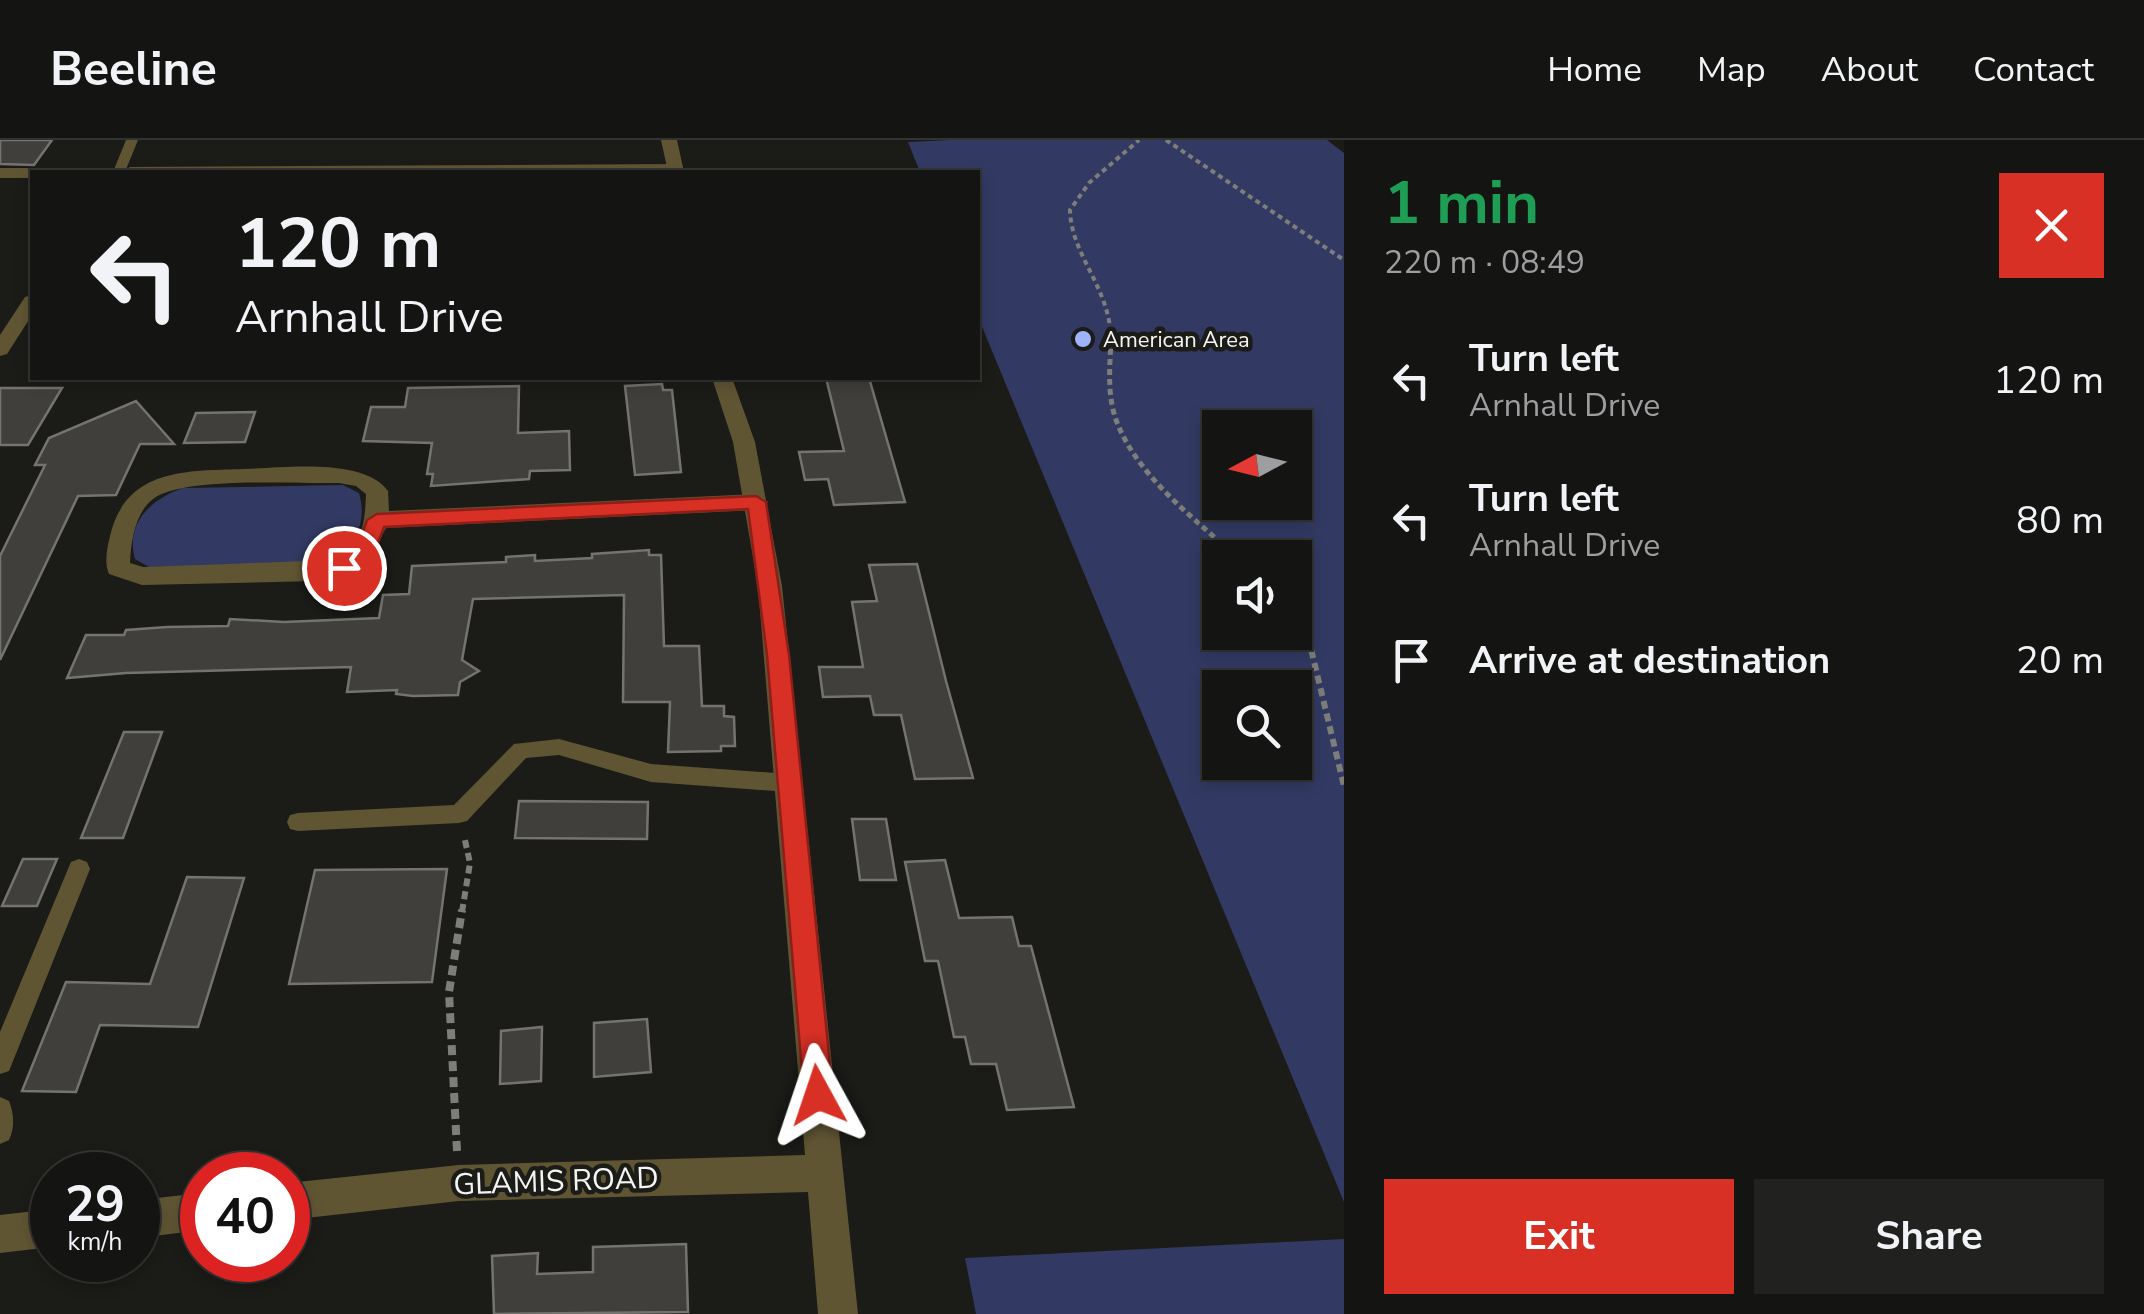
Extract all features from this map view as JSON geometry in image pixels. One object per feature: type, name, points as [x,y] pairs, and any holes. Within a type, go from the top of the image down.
[{"type":"street","points":[[668,140],[675,170]]},
{"type":"street","points":[[0,173],[30,173]]},
{"type":"street","points":[[0,350],[30,305]]},
{"type":"street","points":[[723,380],[744,442],[770,586],[838,1314]]},
{"type":"street","points":[[339,476],[362,479],[377,491],[377,520],[365,554],[344,568],[142,576],[118,568],[118,545],[132,509],[152,488],[186,480],[339,476]]},
{"type":"street","points":[[377,520],[756,502]]},
{"type":"street","name":"GLAMIS ROAD","points":[[310,1200],[459,1183],[826,1173]]},
{"type":"street","points":[[0,1234],[30,1231]]},
{"type":"lane","points":[[120,170],[132,140]]},
{"type":"lane","points":[[298,822],[459,814],[521,750],[540,748],[559,747],[651,773],[789,784]]},
{"type":"lane","points":[[0,1062],[79,869]]},
{"type":"lane","points":[[0,1110],[0,1130]]},
{"type":"path","points":[[1139,140],[1076,197],[1069,211],[1111,316],[1110,394],[1118,422],[1156,480],[1219,540]]},
{"type":"path","points":[[1166,140],[1344,260]]},
{"type":"path","points":[[1311,650],[1344,786]]},
{"type":"path","points":[[459,814],[470,862],[449,992],[459,1183]]},
{"type":"shaded area","points":[[1327,140],[1344,153],[1344,1202],[980,322],[980,170],[919,170],[908,142]]},
{"type":"shaded area","points":[[343,485],[359,493],[359,527],[349,545],[320,563],[149,567],[135,559],[134,534],[143,514],[183,488]]},
{"type":"shaded area","points":[[1344,1239],[1344,1314],[976,1314],[965,1258]]},
{"type":"building","points":[[0,140],[52,140],[34,165],[0,164]]},
{"type":"building","points":[[826,380],[870,380],[905,502],[834,505],[828,479],[805,480],[799,452],[844,451]]},
{"type":"building","points":[[662,384],[663,390],[672,390],[681,472],[635,475],[625,386]]},
{"type":"building","points":[[519,386],[518,433],[569,431],[570,470],[530,471],[529,479],[431,486],[433,474],[427,474],[432,443],[363,441],[371,407],[405,407],[408,388]]},
{"type":"building","points":[[0,388],[62,388],[28,445],[0,445]]},
{"type":"building","points":[[136,401],[174,444],[140,444],[116,495],[78,496],[0,660],[0,556],[45,465],[35,465],[49,438]]},
{"type":"building","points":[[255,412],[245,442],[184,443],[196,413]]},
{"type":"building","points":[[649,550],[649,555],[661,555],[664,646],[699,646],[702,706],[724,706],[724,716],[734,717],[735,746],[721,746],[721,751],[668,752],[670,702],[623,702],[624,595],[473,599],[462,660],[479,671],[460,682],[458,695],[413,696],[396,694],[397,690],[347,692],[351,667],[67,678],[86,635],[228,626],[230,619],[284,622],[379,618],[383,595],[409,594],[412,566],[506,562],[506,557],[535,555],[535,561],[592,558],[592,554]]},
{"type":"building","points":[[917,564],[973,778],[915,779],[901,715],[874,715],[870,696],[823,697],[819,667],[863,667],[852,602],[877,601],[869,565]]},
{"type":"building","points":[[124,732],[162,732],[123,838],[81,838]]},
{"type":"building","points":[[519,801],[648,802],[647,839],[515,838]]},
{"type":"building","points":[[852,819],[886,819],[896,880],[860,880]]},
{"type":"building","points":[[23,859],[57,859],[37,906],[2,906]]},
{"type":"building","points":[[945,860],[959,918],[1012,917],[1019,946],[1031,946],[1074,1107],[1007,1110],[996,1064],[971,1064],[965,1037],[954,1037],[938,961],[925,961],[905,862]]},
{"type":"building","points":[[447,869],[432,982],[289,984],[315,870]]},
{"type":"building","points":[[187,877],[244,878],[198,1027],[100,1025],[76,1092],[22,1091],[66,982],[150,984]]},
{"type":"building","points":[[647,1019],[651,1072],[594,1077],[594,1023]]},
{"type":"building","points":[[542,1027],[541,1081],[500,1084],[501,1031]]},
{"type":"building","points":[[686,1244],[688,1312],[494,1314],[492,1256],[538,1253],[537,1274],[593,1272],[593,1247]]},
{"type":"place","name":"American Area","points":[[1083,339]]},
{"type":"route","points":[[344,568],[365,554],[377,520],[756,502],[778,655],[818,1095]]}]
